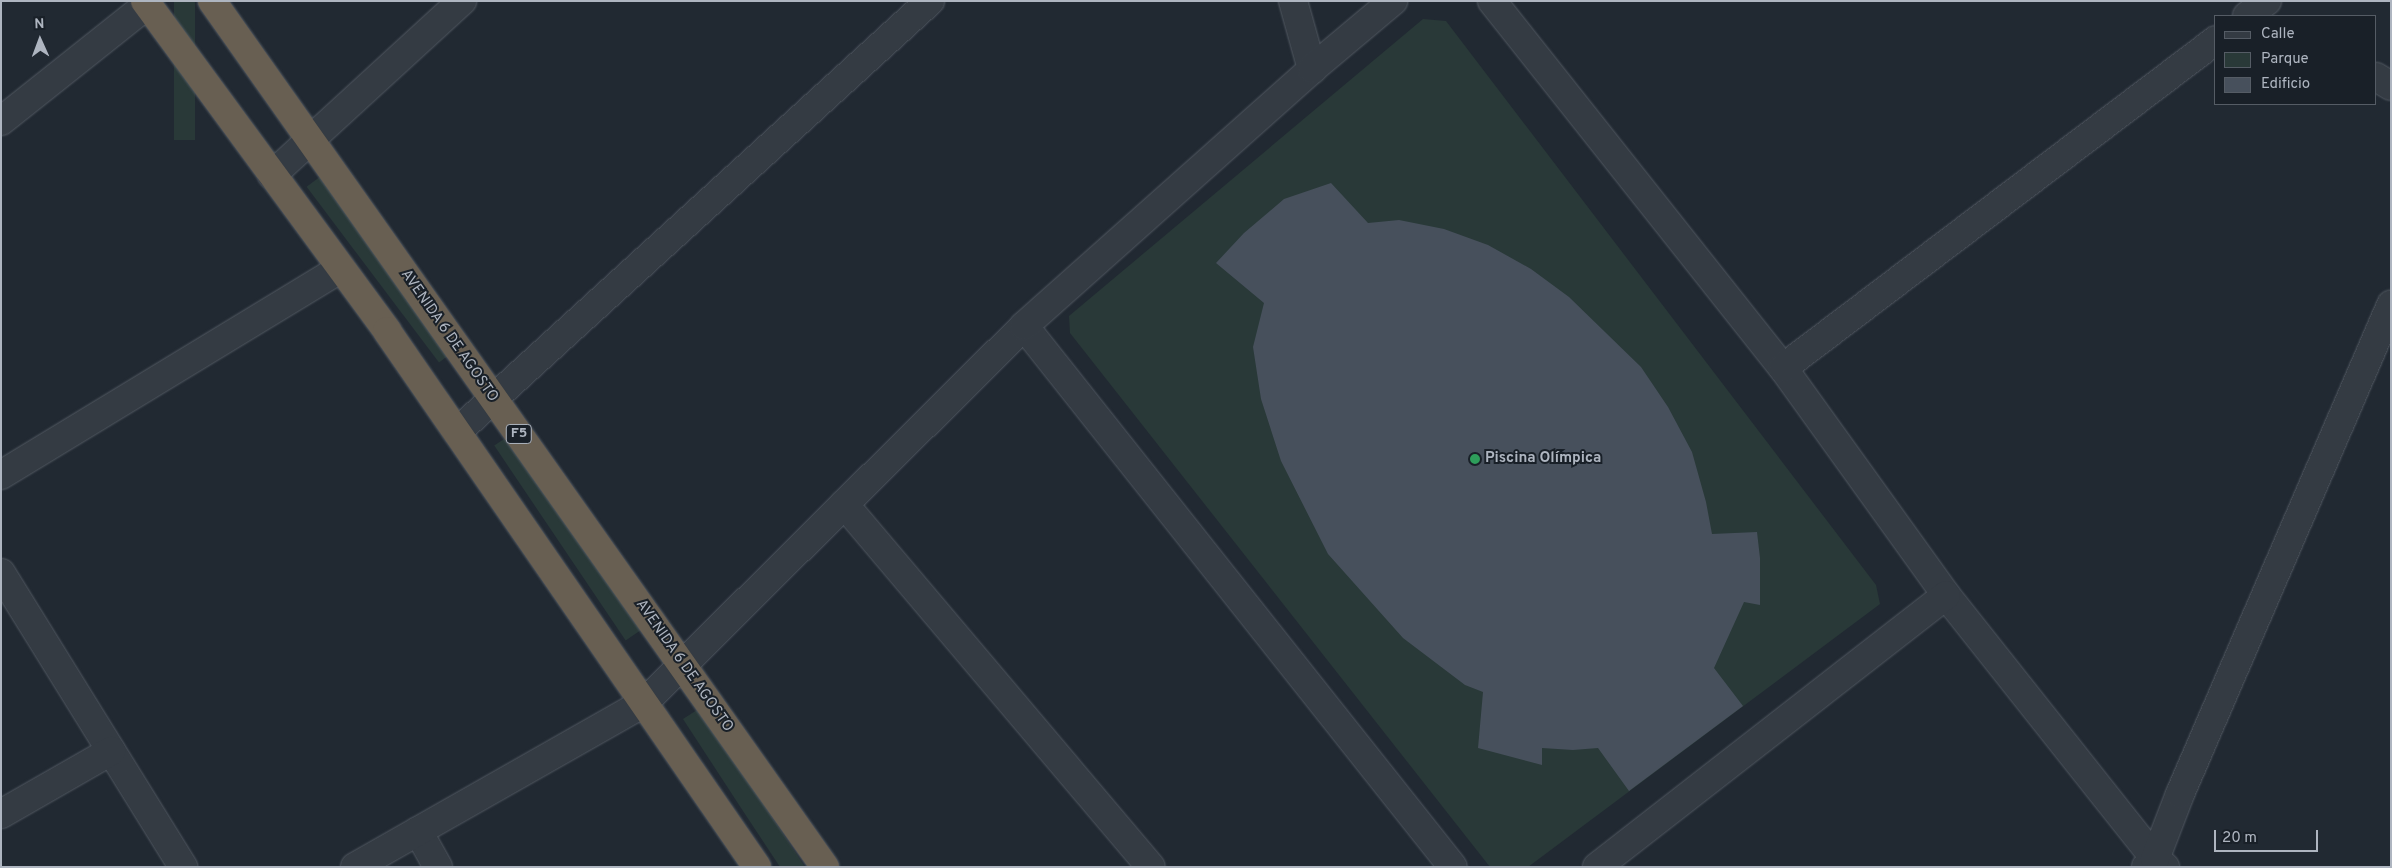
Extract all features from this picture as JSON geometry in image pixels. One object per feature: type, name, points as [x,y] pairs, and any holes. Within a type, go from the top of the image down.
[{"type":"highway","name":"AVENIDA 6 DE AGOSTO","points":[[212,1],[825,867]]},
{"type":"highway","points":[[146,3],[341,268],[457,432],[757,867]]},
{"type":"street","points":[[272,175],[462,1]]},
{"type":"street","points":[[457,432],[930,1]]},
{"type":"street","points":[[1293,1],[1312,68]]},
{"type":"street","points":[[356,867],[644,703],[1024,326],[1312,68],[1393,1]]},
{"type":"street","points":[[1492,1],[1783,368],[1946,595],[2156,864]]},
{"type":"street","points":[[2248,15],[2267,1]]},
{"type":"street","points":[[1,121],[146,3]]},
{"type":"street","points":[[1783,368],[2214,42]]},
{"type":"street","points":[[2377,78],[2391,86]]},
{"type":"street","points":[[1,475],[341,268]]},
{"type":"street","points":[[2156,864],[2180,794],[2391,305]]},
{"type":"street","points":[[1024,326],[1453,867]]},
{"type":"street","points":[[844,504],[1151,867]]},
{"type":"street","points":[[1,573],[183,867]]},
{"type":"street","points":[[1597,867],[1946,595]]},
{"type":"street","points":[[1,814],[111,751]]},
{"type":"street","points":[[418,831],[438,867]]},
{"type":"green space","points":[[174,1],[195,1],[195,140],[174,140]]},
{"type":"green space","name":"Piscina Olímpica","points":[[1423,19],[1446,21],[1876,585],[1880,604],[1528,867],[1490,867],[1070,333],[1069,316]]},
{"type":"green space","points":[[321,176],[453,352],[439,363],[307,187]]},
{"type":"green space","points":[[510,435],[641,630],[626,640],[494,446]]},
{"type":"green space","points":[[700,708],[805,867],[780,867],[743,811],[683,719]]},
{"type":"building","points":[[1331,183],[1368,223],[1399,220],[1444,229],[1488,245],[1531,269],[1569,297],[1641,367],[1668,407],[1692,452],[1706,502],[1712,534],[1757,532],[1760,558],[1760,605],[1744,602],[1714,668],[1743,706],[1629,791],[1598,748],[1573,750],[1542,748],[1542,765],[1478,748],[1483,692],[1465,685],[1403,638],[1328,554],[1281,461],[1261,399],[1253,347],[1264,303],[1216,263],[1244,233],[1284,199]]},
{"type":"place","name":"Piscina Olímpica","points":[[1475,459]]}]
